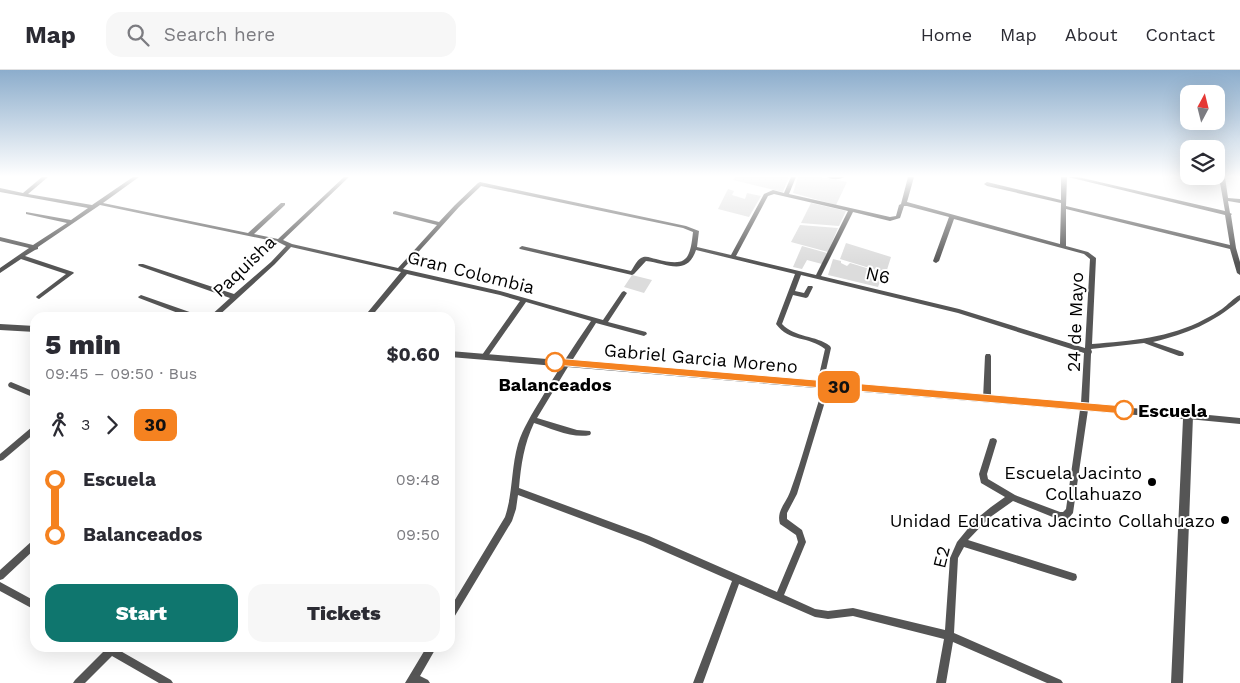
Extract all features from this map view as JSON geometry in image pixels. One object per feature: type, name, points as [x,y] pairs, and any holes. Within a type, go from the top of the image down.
[{"type":"street","points":[[0,271],[95,206]]},
{"type":"street","points":[[99,206],[279,241]]},
{"type":"street","points":[[249,235],[281,206]]},
{"type":"street","name":"Paquisha","points":[[279,241],[317,206]]},
{"type":"street","points":[[371,312],[440,224],[457,206]]},
{"type":"street","points":[[522,248],[627,274],[634,272],[642,260],[647,259],[671,265],[684,265],[695,248],[696,231],[693,229],[585,206]]},
{"type":"street","points":[[733,257],[760,206]]},
{"type":"street","points":[[833,206],[894,219],[898,217],[903,206]]},
{"type":"street","name":"24 de Mayo","points":[[910,206],[1086,253],[1093,258],[1089,298],[1089,349],[1085,407]]},
{"type":"street","points":[[1063,247],[1064,206]]},
{"type":"street","points":[[1070,206],[1233,248]]},
{"type":"street","points":[[1192,206],[1228,214]]},
{"type":"street","points":[[1227,206],[1233,248],[1240,273]]},
{"type":"street","points":[[818,277],[851,210]]},
{"type":"street","points":[[28,213],[72,222]]},
{"type":"street","points":[[395,213],[440,224]]},
{"type":"street","points":[[936,261],[952,217]]},
{"type":"street","points":[[0,239],[36,248]]},
{"type":"street","name":"Paquisha","points":[[218,312],[273,263],[290,244],[279,241]]},
{"type":"street","name":"Gran Colombia","points":[[290,244],[524,300],[644,334]]},
{"type":"street","name":"N6","points":[[695,248],[959,311],[1089,349]]},
{"type":"street","points":[[22,257],[71,273],[39,297]]},
{"type":"street","points":[[141,266],[235,297]]},
{"type":"street","points":[[779,597],[802,542],[799,533],[783,521],[783,512],[793,494],[823,385],[828,348],[823,344],[791,334],[779,324],[798,272]]},
{"type":"street","points":[[790,292],[806,296],[810,287]]},
{"type":"street","points":[[604,323],[624,293]]},
{"type":"street","points":[[141,297],[182,312]]},
{"type":"street","points":[[1089,349],[1147,342],[1183,331],[1214,318],[1237,305],[1240,297]]},
{"type":"street","points":[[484,357],[524,300]]},
{"type":"street","points":[[455,608],[509,518],[515,490],[516,468],[522,445],[533,420],[565,363],[595,320]]},
{"type":"street","points":[[0,327],[30,329]]},
{"type":"street","points":[[1147,342],[1181,354]]},
{"type":"street","name":"Gabriel Garcia Moreno","points":[[455,354],[1240,421]]},
{"type":"street","points":[[987,399],[988,356]]},
{"type":"street","points":[[11,386],[30,393]]},
{"type":"street","points":[[993,441],[983,474],[984,481],[1012,497],[1056,515],[1063,516],[1070,510],[1085,407]]},
{"type":"street","points":[[1176,683],[1188,416]]},
{"type":"street","points":[[533,420],[577,434],[587,433]]},
{"type":"street","points":[[0,458],[30,433]]},
{"type":"street","points":[[515,490],[646,539],[815,613],[828,615],[854,612],[949,636],[1058,683]]},
{"type":"street","name":"E2","points":[[941,683],[949,636],[954,558],[968,532],[1012,497]]},
{"type":"street","points":[[961,542],[1073,577]]},
{"type":"street","points":[[0,576],[30,549]]},
{"type":"street","points":[[698,683],[737,578]]},
{"type":"street","points":[[0,586],[30,603]]},
{"type":"street","points":[[78,683],[106,652]]},
{"type":"street","points":[[117,652],[168,683]]},
{"type":"street","points":[[425,683],[411,681],[429,652]]},
{"type":"shaded area","points":[[720,206],[756,206],[749,217],[718,209]]},
{"type":"shaded area","points":[[810,206],[822,206],[846,211],[839,226],[801,223]]},
{"type":"shaded area","points":[[800,225],[838,228],[828,252],[791,242]]},
{"type":"shaded area","points":[[846,243],[891,257],[886,273],[840,259]]},
{"type":"shaded area","points":[[802,246],[827,253],[822,264],[807,260],[802,269],[793,267]]},
{"type":"shaded area","points":[[833,259],[841,261],[841,263],[847,266],[850,263],[883,273],[878,287],[828,275]]},
{"type":"shaded area","points":[[632,275],[652,280],[644,293],[624,287]]},
{"type":"bus line","name":"30","points":[[555,362],[1124,410]]},
{"type":"place","name":"Balanceados","points":[[555,362]]},
{"type":"place","name":"Escuela","points":[[1124,410]]},
{"type":"place","name":"Escuela Jacinto Collahuazo","points":[[1152,482]]},
{"type":"place","name":"Unidad Educativa Jacinto Collahuazo","points":[[1225,520]]}]
